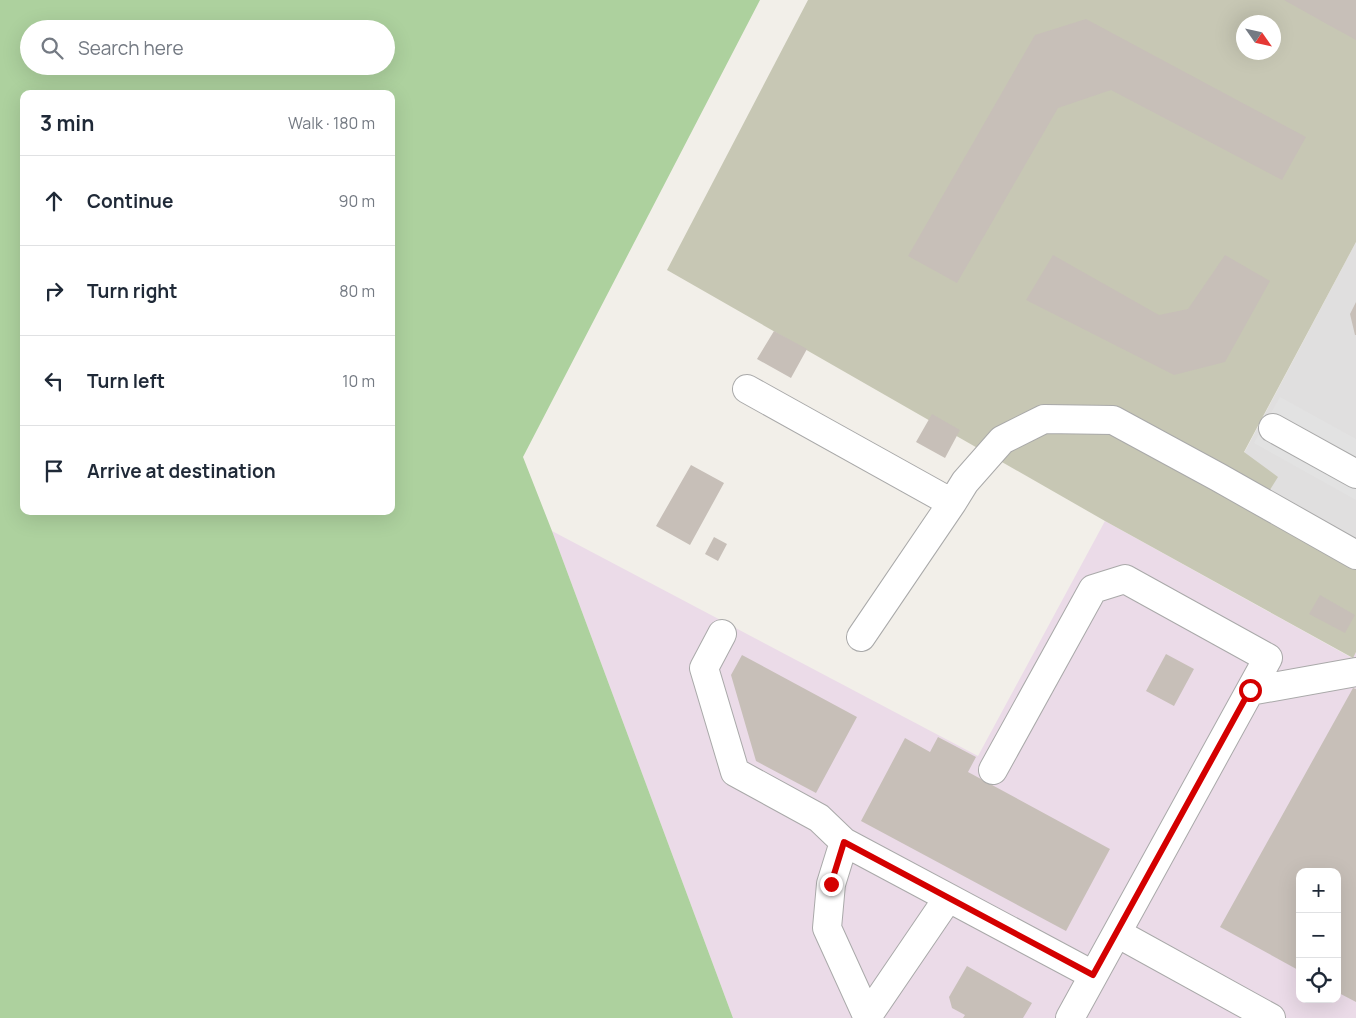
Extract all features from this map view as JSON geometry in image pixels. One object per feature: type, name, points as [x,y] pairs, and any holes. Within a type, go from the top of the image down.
[{"type":"lane","points":[[747,389],[952,503]]},
{"type":"lane","points":[[861,637],[965,482],[1002,440],[1044,419],[1113,420],[1356,555]]},
{"type":"lane","points":[[1273,428],[1356,474]]},
{"type":"lane","points":[[993,770],[1093,589],[1126,580],[1268,658],[1070,1018]]},
{"type":"lane","points":[[722,634],[704,668],[735,772],[819,818],[844,842],[1093,975]]},
{"type":"lane","points":[[1250,690],[1356,672]]},
{"type":"lane","points":[[844,842],[831,884],[827,928],[868,1017]]},
{"type":"lane","points":[[868,1017],[948,898]]},
{"type":"lane","points":[[1117,933],[1271,1018]]},
{"type":"shaded area","points":[[808,0],[1356,0],[1356,242],[1244,452],[1278,477],[1266,496],[1356,546],[1356,652],[1353,658],[1105,521],[667,270]]},
{"type":"shaded area","points":[[1356,242],[1356,546],[1266,496],[1244,453]]},
{"type":"shaded area","points":[[1280,397],[1356,439],[1356,500],[1254,443]]},
{"type":"shaded area","points":[[1105,521],[1352,658],[1356,652],[1356,1018],[733,1018],[552,531],[978,756]]},
{"type":"green space","points":[[0,0],[760,0],[523,457],[733,1018],[0,1018]]},
{"type":"building","points":[[1284,0],[1356,0],[1356,40],[1325,23]]},
{"type":"building","points":[[1086,19],[1306,137],[1282,180],[1111,90],[1058,108],[957,283],[908,256],[1035,35]]},
{"type":"building","points":[[1053,255],[1159,315],[1188,309],[1225,255],[1270,281],[1225,362],[1174,375],[1026,300]]},
{"type":"building","points":[[1356,302],[1356,335],[1355,335],[1350,314]]},
{"type":"building","points":[[774,331],[807,349],[791,378],[757,359]]},
{"type":"building","points":[[932,414],[960,430],[945,458],[916,442]]},
{"type":"building","points":[[691,465],[724,483],[690,545],[656,526]]},
{"type":"building","points":[[714,537],[727,544],[718,561],[705,554]]},
{"type":"building","points":[[1320,595],[1355,615],[1345,633],[1309,614]]},
{"type":"building","points":[[1166,654],[1194,669],[1174,706],[1146,691]]},
{"type":"building","points":[[742,655],[857,717],[816,793],[756,761],[731,675]]},
{"type":"building","points":[[1353,688],[1356,689],[1356,1002],[1341,994],[1341,868],[1296,868],[1296,969],[1220,927]]},
{"type":"building","points":[[938,737],[976,757],[968,772],[1110,849],[1066,931],[861,821],[905,738],[930,752]]},
{"type":"building","points":[[967,966],[1032,1003],[1023,1018],[963,1018],[965,1015],[952,1008],[949,997]]},
{"type":"route","points":[[831,884],[844,842],[1093,975],[1250,690]]}]
